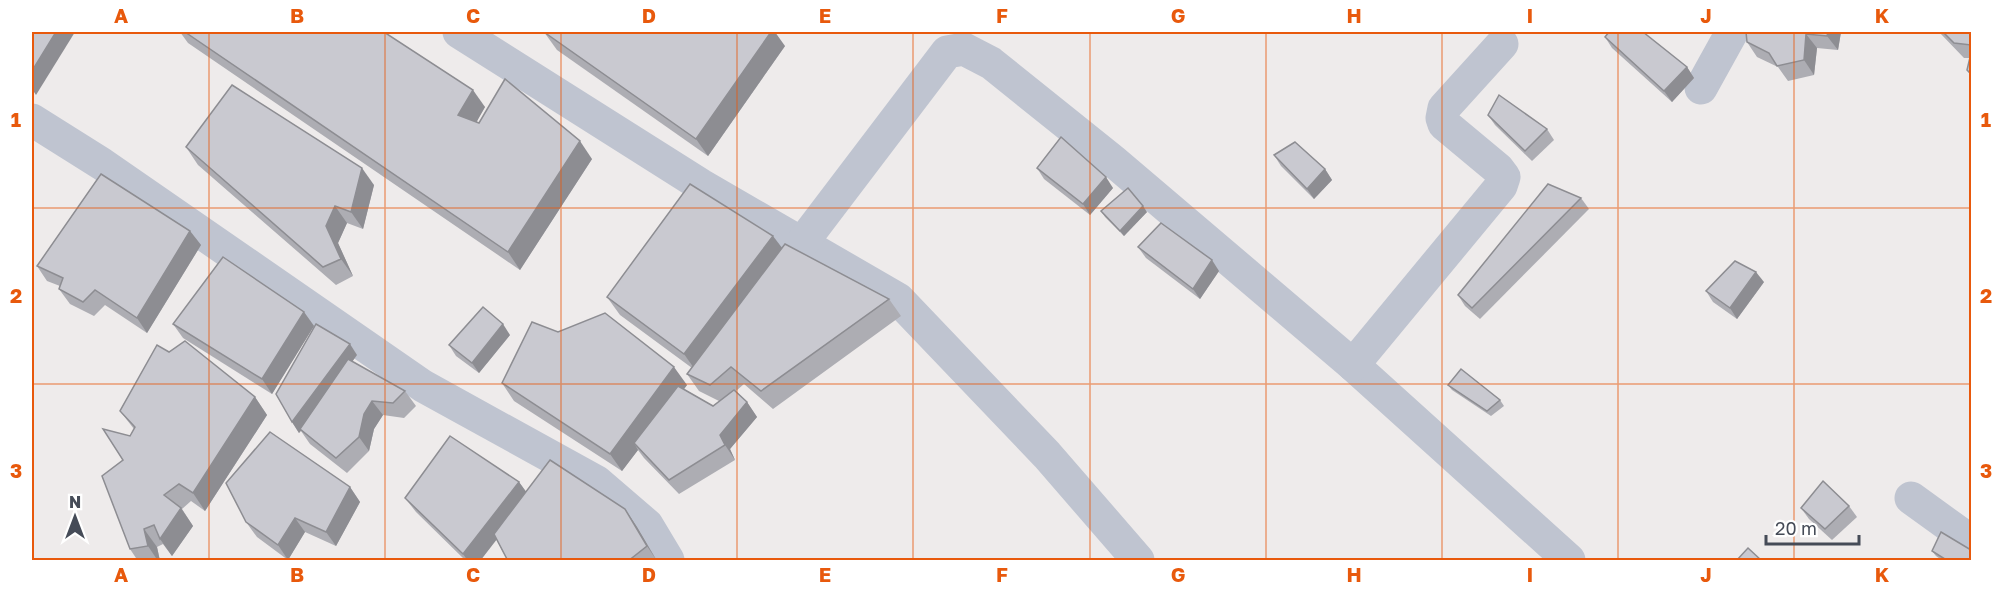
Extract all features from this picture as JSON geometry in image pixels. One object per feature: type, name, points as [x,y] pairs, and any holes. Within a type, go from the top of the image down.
[{"type":"street","points":[[459,32],[701,185],[898,299],[1047,456],[1138,561]]},
{"type":"street","points":[[1701,88],[1732,32]]},
{"type":"street","points":[[1353,365],[1501,186],[1504,177],[1498,169],[1444,124],[1442,118],[1444,108],[1502,44]]},
{"type":"street","points":[[802,243],[947,52],[964,49],[991,63],[1112,160],[1353,365],[1569,561]]},
{"type":"street","points":[[32,120],[102,164],[423,386],[597,482],[647,525],[668,561]]},
{"type":"street","points":[[1911,498],[1971,543]]},
{"type":"building","points":[[32,32],[56,32],[32,71]]},
{"type":"building","points":[[185,32],[384,32],[473,90],[458,115],[479,123],[505,79],[580,141],[508,252]]},
{"type":"building","points":[[544,32],[771,32],[696,139]]},
{"type":"building","points":[[1609,32],[1643,32],[1687,67],[1664,91],[1605,37]]},
{"type":"building","points":[[1746,32],[1828,32],[1827,36],[1806,34],[1804,60],[1777,66],[1769,53],[1747,42]]},
{"type":"building","points":[[1943,32],[1971,32],[1971,45],[1954,43]]},
{"type":"building","points":[[1971,53],[1971,74],[1967,70]]},
{"type":"building","points":[[232,85],[362,168],[351,212],[335,206],[326,226],[341,259],[323,267],[186,147]]},
{"type":"building","points":[[1499,95],[1547,129],[1525,151],[1488,115]]},
{"type":"building","points":[[1061,137],[1106,177],[1083,204],[1037,168]]},
{"type":"building","points":[[1295,142],[1325,169],[1307,189],[1274,155]]},
{"type":"building","points":[[101,174],[190,231],[137,318],[95,290],[83,302],[59,289],[63,278],[37,266]]},
{"type":"building","points":[[690,184],[773,236],[684,354],[607,297]]},
{"type":"building","points":[[1548,184],[1581,198],[1472,308],[1458,295]]},
{"type":"building","points":[[1128,188],[1143,206],[1120,231],[1101,211]]},
{"type":"building","points":[[1161,223],[1212,260],[1193,289],[1138,247]]},
{"type":"building","points":[[785,244],[889,299],[761,391],[731,367],[710,385],[687,374]]},
{"type":"building","points":[[223,257],[304,312],[262,379],[173,324]]},
{"type":"building","points":[[1735,261],[1756,272],[1730,308],[1706,291]]},
{"type":"building","points":[[483,307],[503,324],[472,363],[449,345]]},
{"type":"building","points":[[605,313],[674,367],[610,454],[502,383],[532,322],[558,332]]},
{"type":"building","points":[[316,324],[350,344],[292,422],[276,394]]},
{"type":"building","points":[[185,341],[255,397],[193,493],[179,484],[164,495],[181,508],[160,539],[154,525],[144,529],[148,546],[130,549],[102,476],[123,460],[103,429],[130,436],[135,427],[120,411],[157,345],[169,352]]},
{"type":"building","points":[[348,359],[405,391],[393,403],[372,401],[364,414],[359,437],[336,458],[300,429]]},
{"type":"building","points":[[1461,369],[1500,400],[1487,411],[1448,385]]},
{"type":"building","points":[[678,386],[713,406],[734,390],[747,402],[720,435],[725,445],[669,480],[634,443]]},
{"type":"building","points":[[270,432],[350,487],[326,532],[295,518],[278,545],[246,522],[226,483]]},
{"type":"building","points":[[450,436],[519,482],[463,554],[405,498]]},
{"type":"building","points":[[550,460],[625,509],[647,546],[628,561],[508,561],[494,534]]},
{"type":"building","points":[[1823,481],[1849,506],[1825,529],[1801,508]]},
{"type":"building","points":[[1941,532],[1971,550],[1970,561],[1948,561],[1932,551]]},
{"type":"building","points":[[1748,548],[1762,561],[1736,561]]}]
